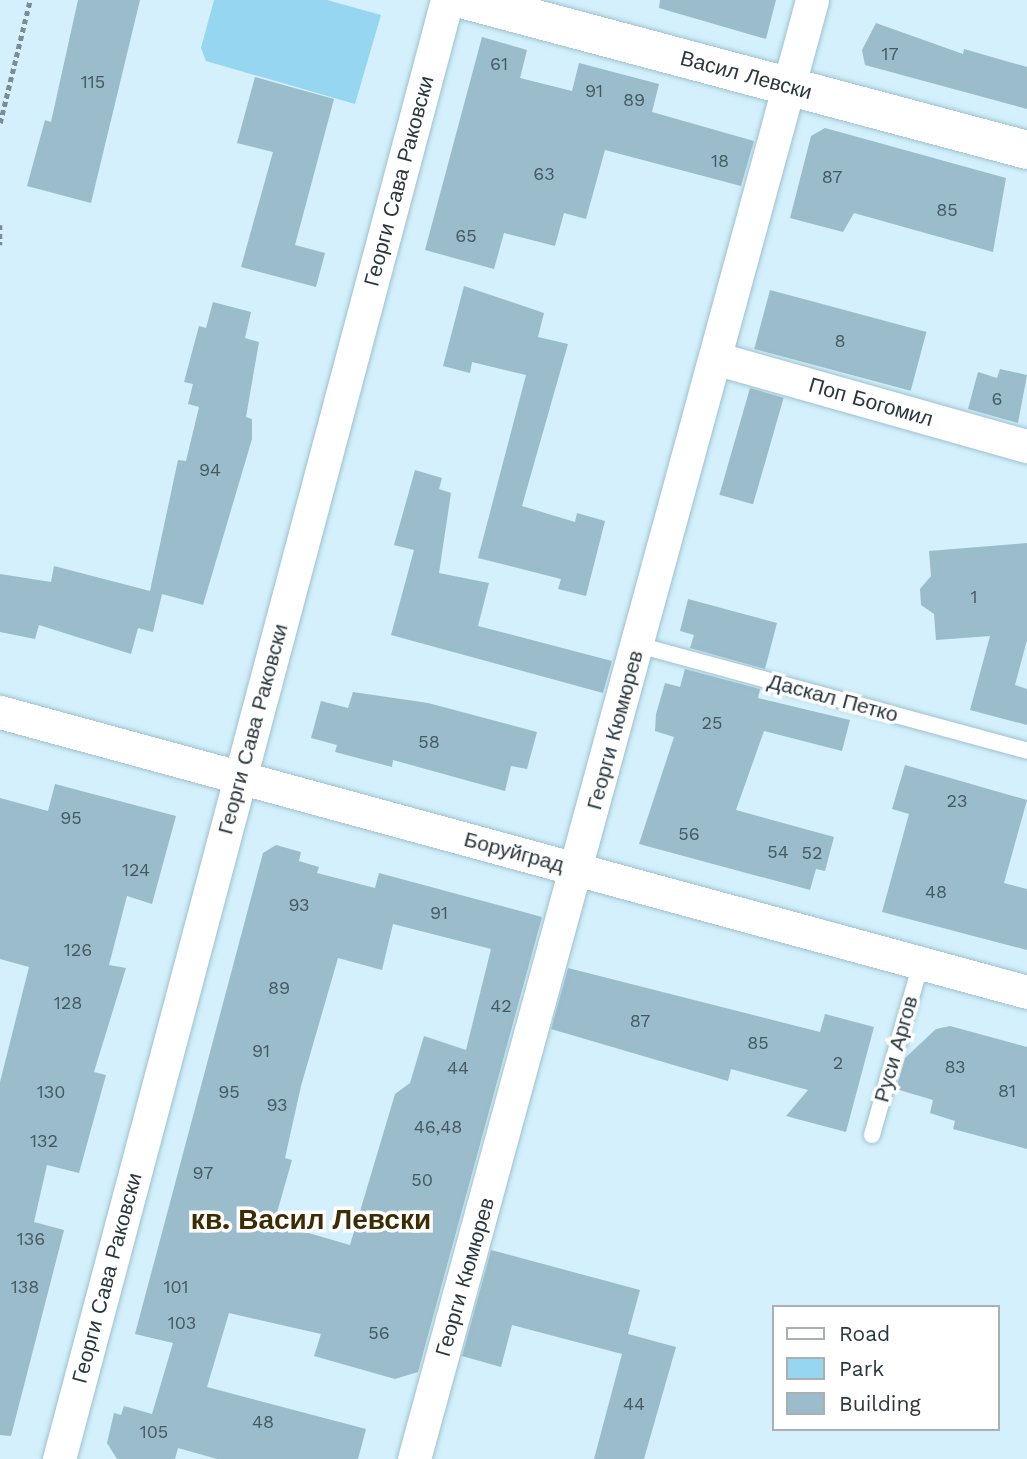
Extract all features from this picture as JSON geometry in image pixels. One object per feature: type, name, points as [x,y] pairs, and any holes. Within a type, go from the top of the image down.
[{"type":"street","name":"Георги Сава Раковски","points":[[59,1459],[447,0]]},
{"type":"street","name":"Васил Левски","points":[[465,0],[1027,150]]},
{"type":"street","name":"Георги Кюмюрев","points":[[414,1459],[578,869],[812,0]]},
{"type":"street","name":"Поп Богомил","points":[[715,358],[1027,446]]},
{"type":"street","name":"Боруйград","points":[[0,712],[1027,992]]},
{"type":"lane","name":"Даскал Петко","points":[[638,645],[1027,751]]},
{"type":"lane","name":"Руси Аргов","points":[[872,1135],[921,963]]},
{"type":"path","points":[[0,123],[30,0]]},
{"type":"path","points":[[0,225],[0,246]]},
{"type":"green space","points":[[214,0],[327,0],[381,15],[355,104],[206,61],[201,48]]},
{"type":"building","points":[[78,0],[140,0],[91,203],[27,186],[45,120],[51,122]]},
{"type":"building","points":[[660,0],[776,0],[766,39],[659,8]]},
{"type":"building","points":[[876,23],[963,54],[964,49],[1027,67],[1027,109],[865,65],[862,50]]},
{"type":"building","points":[[482,37],[527,50],[520,78],[572,91],[579,63],[659,84],[652,112],[754,141],[741,186],[605,150],[586,219],[564,213],[555,246],[504,233],[494,269],[425,250]]},
{"type":"building","points":[[255,77],[334,99],[295,245],[325,253],[316,287],[241,267],[273,152],[237,143]]},
{"type":"building","points":[[825,128],[1006,178],[993,252],[854,213],[843,232],[790,218],[811,136]]},
{"type":"building","points":[[464,286],[544,313],[538,337],[568,344],[522,506],[575,522],[577,513],[605,521],[586,596],[558,589],[561,579],[478,558],[526,375],[472,362],[470,373],[443,366]]},
{"type":"building","points":[[770,290],[926,332],[911,391],[754,349]]},
{"type":"building","points":[[213,302],[251,312],[245,338],[259,342],[246,417],[252,419],[252,439],[203,605],[162,594],[153,632],[138,628],[131,654],[39,625],[35,639],[0,632],[0,574],[51,582],[54,566],[150,591],[178,460],[186,461],[199,407],[188,404],[193,384],[184,382],[199,326],[206,328]]},
{"type":"building","points":[[1000,369],[1027,375],[1018,423],[968,409],[978,372],[997,378]]},
{"type":"building","points":[[750,388],[784,398],[753,504],[719,495]]},
{"type":"building","points":[[415,470],[442,478],[439,489],[451,493],[439,573],[489,583],[478,626],[612,661],[603,693],[391,635],[414,550],[394,545]]},
{"type":"building","points":[[1027,543],[1027,640],[1015,685],[1027,689],[1027,725],[970,710],[990,636],[936,640],[934,614],[921,605],[920,589],[931,576],[929,551]]},
{"type":"building","points":[[688,599],[777,623],[765,669],[690,648],[694,635],[680,631]]},
{"type":"building","points":[[685,669],[760,689],[758,698],[850,720],[842,751],[764,731],[736,810],[834,837],[825,871],[816,869],[810,890],[639,844],[674,737],[655,731],[656,714],[665,683],[680,687]]},
{"type":"building","points":[[353,692],[428,703],[537,732],[527,769],[511,766],[505,791],[393,760],[392,767],[335,752],[337,745],[311,738],[321,701],[348,708]]},
{"type":"building","points":[[905,765],[1027,800],[1004,883],[1027,889],[1027,950],[882,912],[909,814],[892,809]]},
{"type":"building","points":[[55,784],[176,816],[152,904],[127,896],[109,965],[126,968],[94,1072],[106,1075],[79,1173],[47,1165],[34,1222],[64,1230],[11,1436],[0,1435],[0,1082],[29,967],[0,959],[0,798],[48,811]]},
{"type":"building","points":[[276,845],[301,852],[299,861],[319,867],[317,873],[375,888],[379,873],[542,917],[418,1372],[395,1379],[314,1356],[321,1334],[229,1313],[207,1387],[366,1429],[358,1459],[217,1459],[178,1448],[175,1459],[117,1459],[107,1443],[114,1413],[121,1415],[124,1406],[152,1414],[173,1343],[135,1334],[263,853]],"holes":[[[393,924],[491,949],[466,1050],[424,1036],[410,1083],[395,1094],[350,1245],[274,1223],[292,1160],[285,1158],[301,1086],[338,958],[382,970]]]},
{"type":"building","points":[[568,968],[820,1032],[825,1014],[874,1027],[846,1132],[786,1116],[808,1090],[731,1069],[728,1081],[551,1029]]},
{"type":"building","points":[[950,1026],[1027,1047],[1027,1149],[953,1129],[955,1121],[930,1113],[933,1100],[896,1089],[905,1058],[936,1029]]},
{"type":"building","points":[[491,1250],[640,1290],[628,1334],[676,1347],[644,1459],[594,1459],[622,1354],[512,1325],[501,1367],[462,1356]]},
{"type":"district","name":"кв. Васил Левски","points":[[311,1220]]}]
